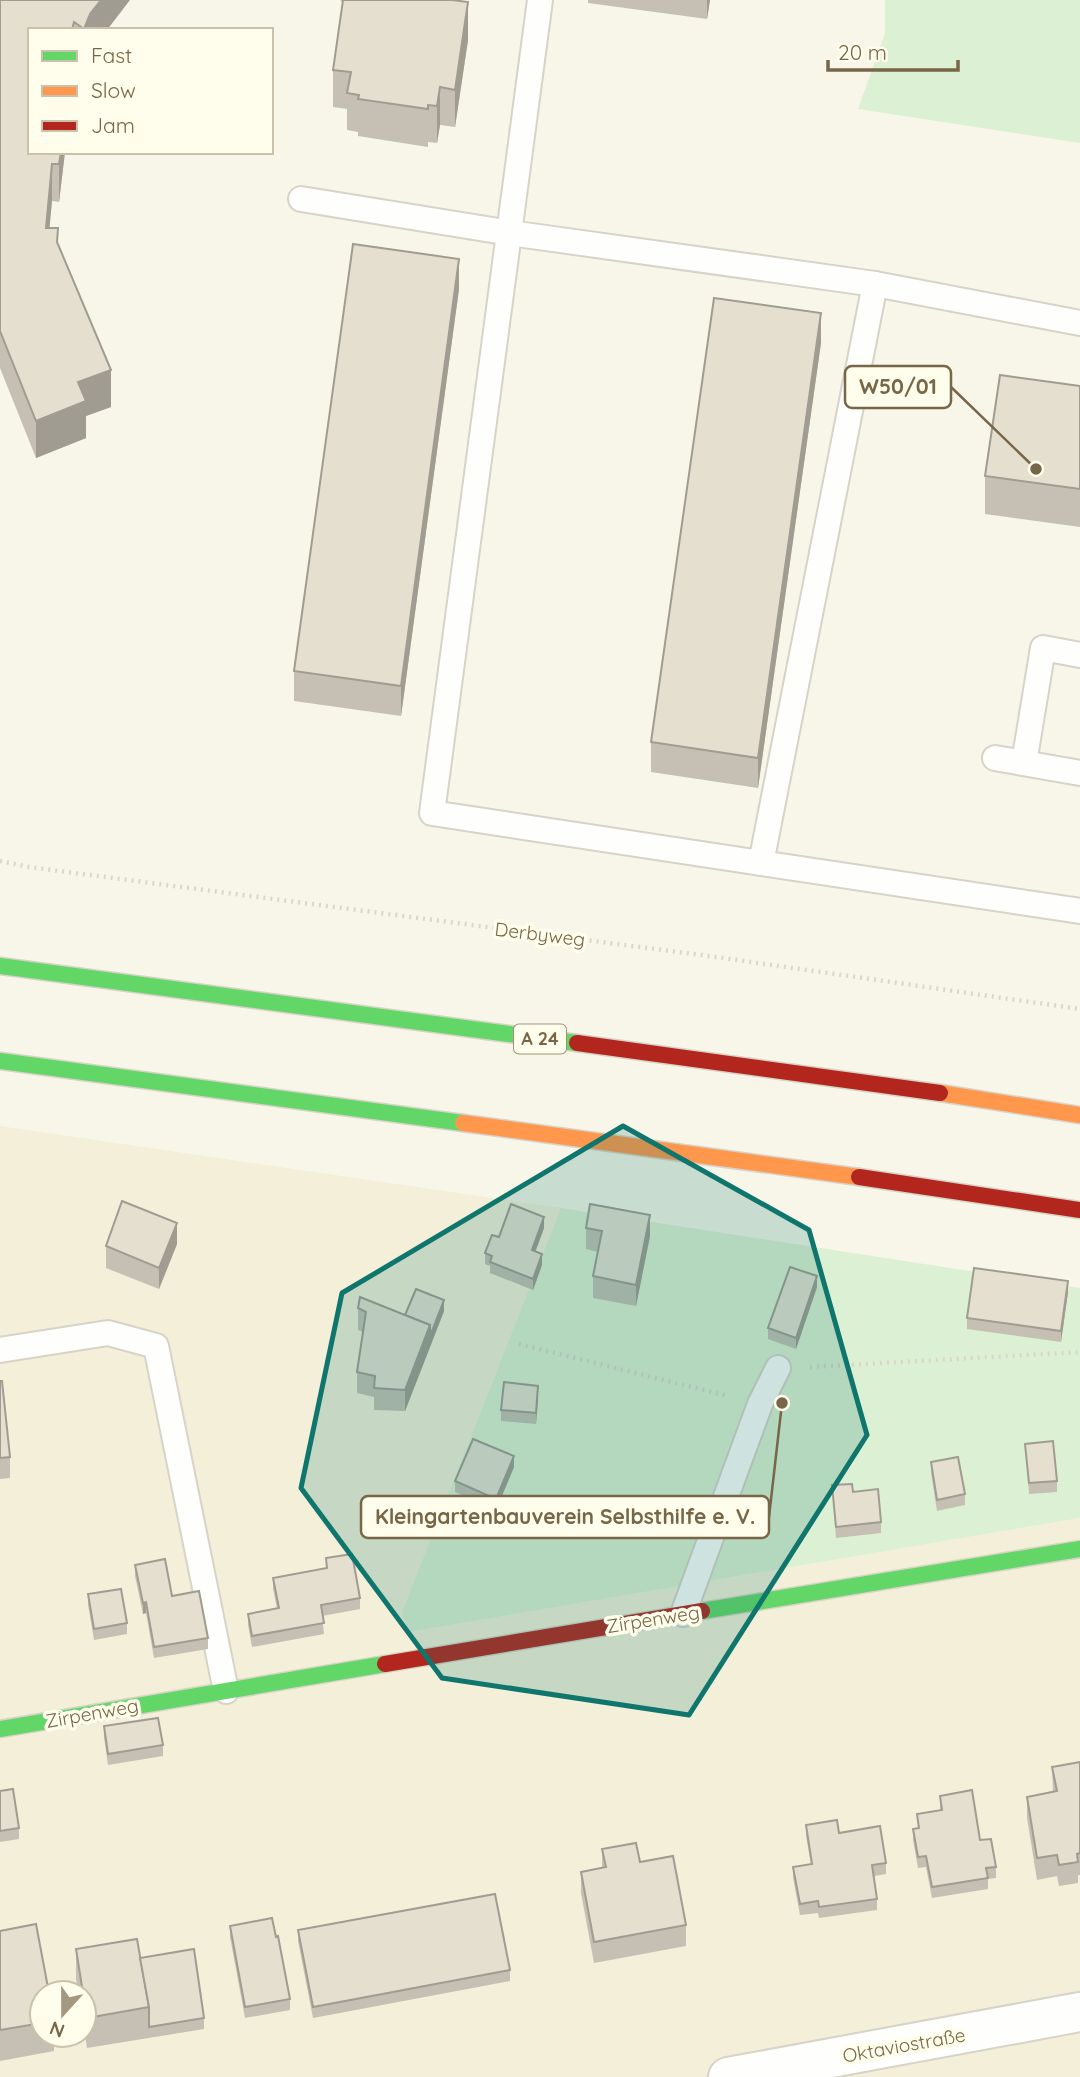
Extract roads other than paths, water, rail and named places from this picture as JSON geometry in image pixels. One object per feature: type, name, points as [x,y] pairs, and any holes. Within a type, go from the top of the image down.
[{"type":"main road","name":"A 24","points":[[0,967],[909,1088],[1080,1115]]},
{"type":"main road","points":[[0,1062],[900,1182],[1080,1210]]},
{"type":"main road","name":"Zirpenweg","points":[[0,1729],[1080,1549]]},
{"type":"street","name":"Oktaviostraße","points":[[728,2077],[1080,2012]]},
{"type":"lane","points":[[540,0],[432,813],[1080,911]]},
{"type":"lane","points":[[301,200],[510,233],[875,284],[1080,323]]},
{"type":"lane","points":[[761,863],[875,284]]},
{"type":"lane","points":[[1024,763],[1043,648],[1080,655]]},
{"type":"lane","points":[[995,758],[1080,773]]},
{"type":"lane","points":[[0,1350],[108,1333],[156,1346],[226,1691]]},
{"type":"lane","points":[[683,1614],[760,1404],[778,1368]]},
{"type":"place","name":"W50/01","points":[[1036,469]]},
{"type":"place","name":"Kleingartenbauverein Selbsthilfe e. V.","points":[[782,1403]]}]
